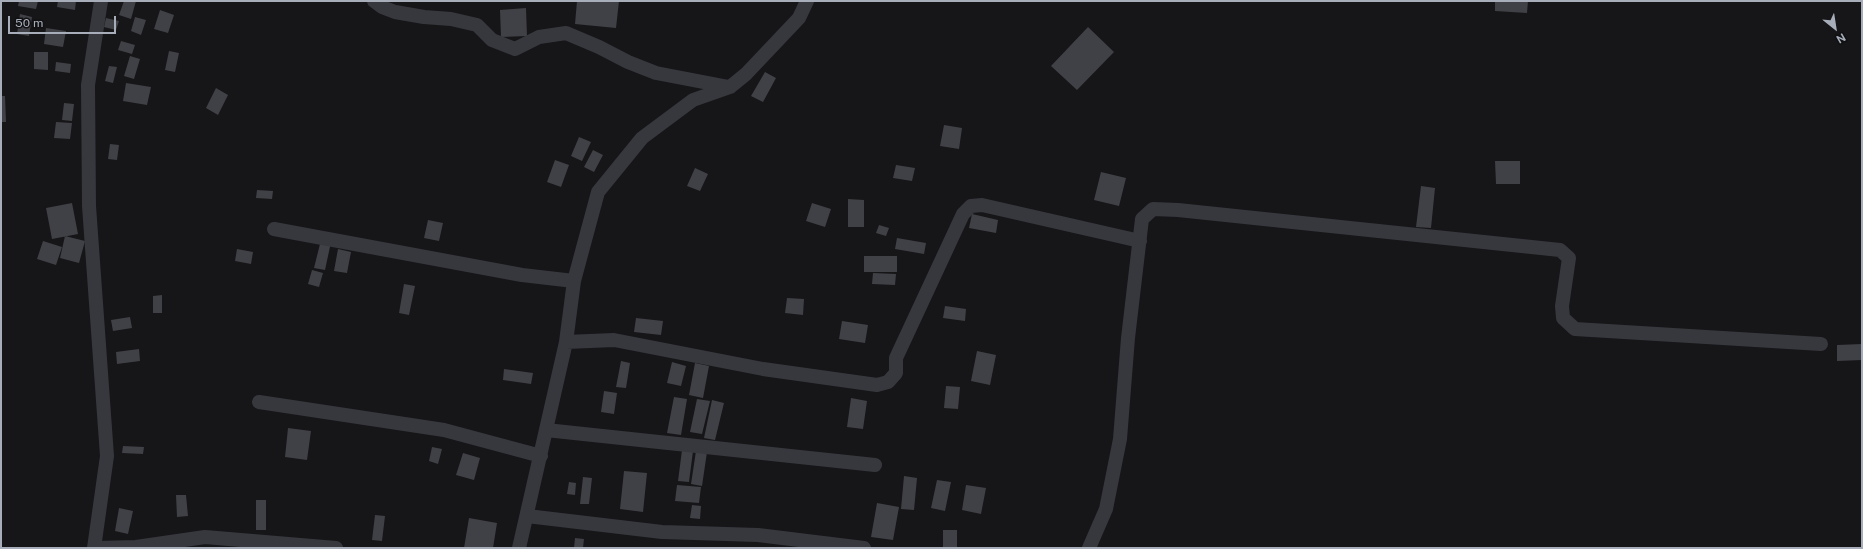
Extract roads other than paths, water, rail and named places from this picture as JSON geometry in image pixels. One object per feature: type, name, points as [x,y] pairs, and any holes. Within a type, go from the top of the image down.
[{"type":"street","points":[[101,1],[88,85],[89,206],[107,456],[96,548],[136,547],[205,537],[336,548]]},
{"type":"street","points":[[374,1],[382,7],[395,12],[424,17],[451,19],[477,25],[492,40],[515,49],[539,37],[566,33],[599,47],[628,62],[656,73],[730,87]]},
{"type":"street","points":[[519,548],[566,342],[574,281],[598,192],[642,138],[693,100],[730,87],[746,74],[799,18],[806,1]]},
{"type":"street","points":[[566,342],[614,340],[763,369],[877,386],[888,382],[896,373],[896,358],[963,214],[971,206],[982,205],[1140,241]]},
{"type":"street","points":[[1089,548],[1106,509],[1120,439],[1128,338],[1142,219],[1152,210],[1178,210],[1560,250],[1569,258],[1562,306],[1563,318],[1575,329],[1821,344]]},
{"type":"street","points":[[274,229],[522,275],[574,281]]},
{"type":"street","points":[[259,402],[444,430],[541,456]]},
{"type":"street","points":[[546,430],[875,465]]},
{"type":"street","points":[[527,516],[662,532],[758,535],[864,548]]}]
